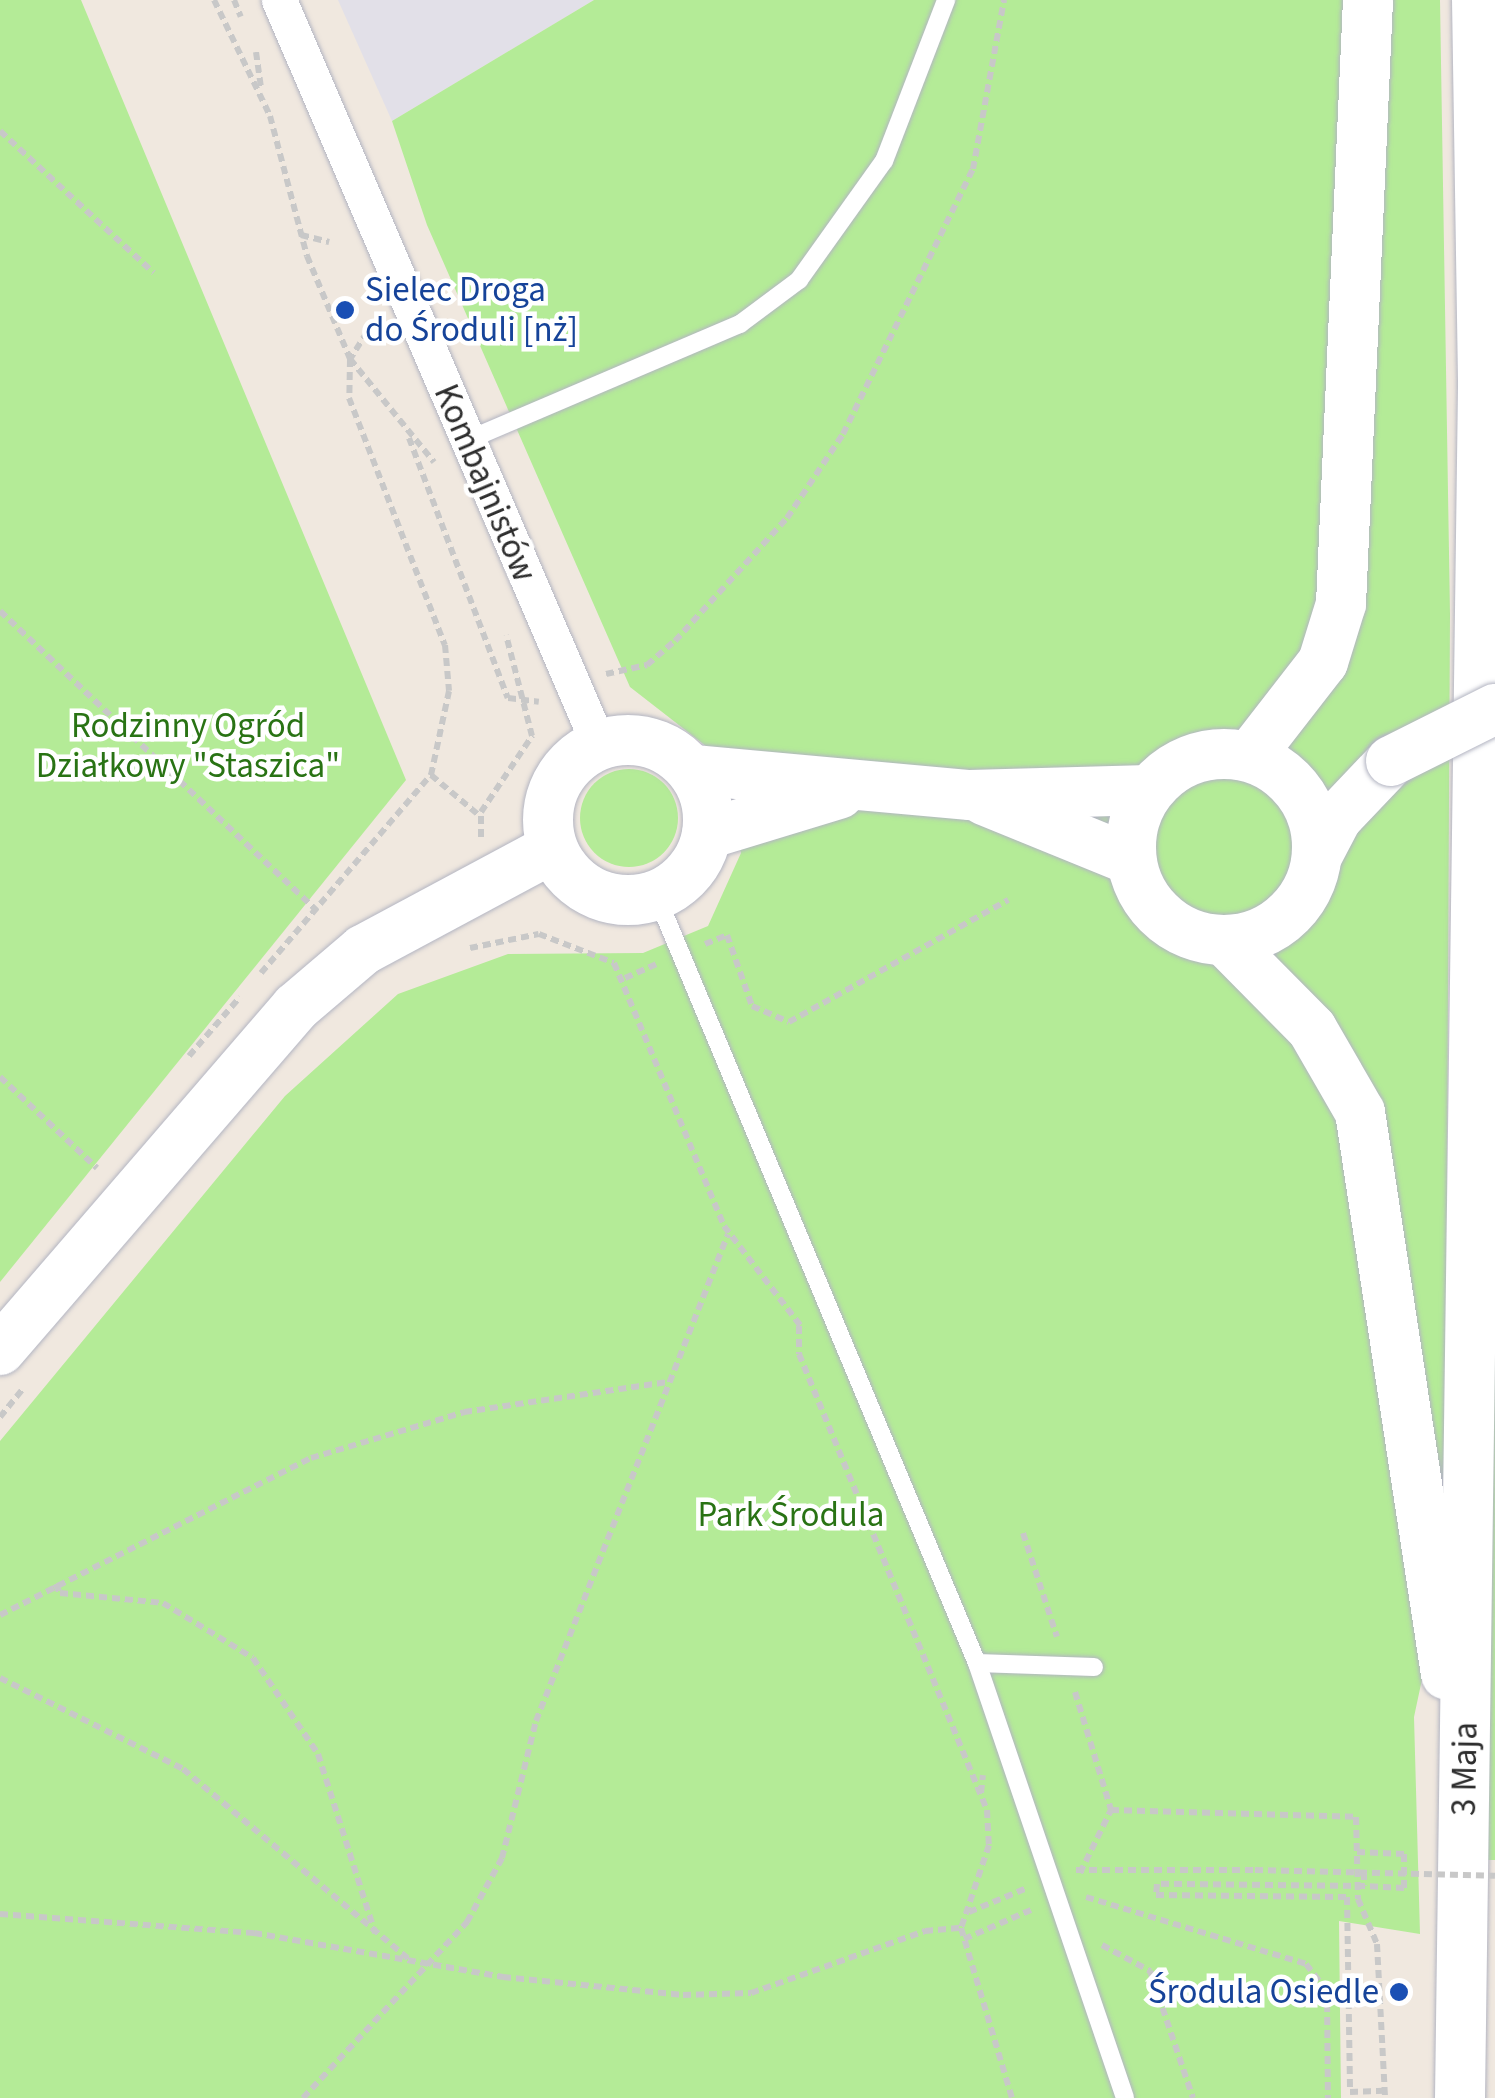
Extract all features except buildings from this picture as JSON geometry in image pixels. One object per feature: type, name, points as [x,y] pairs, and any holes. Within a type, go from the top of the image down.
[{"type":"main road","points":[[1269,767],[1323,662],[1341,604],[1368,0]]},
{"type":"main road","name":"3 Maja","points":[[1460,2098],[1483,381],[1476,0]]},
{"type":"main road","points":[[1224,940],[1270,930],[1291,914],[1337,818],[1391,761],[1495,709]]},
{"type":"main road","points":[[693,770],[707,834],[683,881],[657,896],[598,895],[551,849],[555,789],[570,760],[599,745],[656,744],[693,770],[970,795],[1149,790]]},
{"type":"main road","points":[[1391,761],[1269,767],[1192,760],[1149,790],[1128,835],[1131,860],[1162,918],[1224,940],[1312,1029],[1360,1112],[1430,1601],[1465,1760]]},
{"type":"main road","points":[[1269,767],[1317,826],[1317,856]]},
{"type":"main road","points":[[707,834],[878,784]]},
{"type":"main road","points":[[970,795],[1131,860]]},
{"type":"main road","points":[[13,1368],[296,1007],[363,950],[551,849]]},
{"type":"street","name":"Kombajnistów","points":[[279,0],[599,745]]},
{"type":"lane","points":[[468,440],[740,324],[798,280],[884,161],[946,0]]},
{"type":"lane","points":[[657,896],[978,1663],[1125,2098]]},
{"type":"lane","points":[[978,1663],[1094,1667]]},
{"type":"path","points":[[214,0],[262,95]]},
{"type":"path","points":[[234,0],[300,234],[350,359],[440,478]]},
{"type":"path","points":[[606,674],[647,665],[675,642],[828,458],[973,169],[1004,0]]},
{"type":"path","points":[[0,131],[154,273]]},
{"type":"path","points":[[300,234],[329,242]]},
{"type":"path","points":[[367,332],[350,359],[349,398],[446,645],[449,690],[431,776]]},
{"type":"path","points":[[409,438],[508,698],[530,707]]},
{"type":"path","points":[[0,611],[318,911]]},
{"type":"path","points":[[482,841],[481,818],[525,756],[530,707],[498,615]]},
{"type":"path","points":[[445,788],[481,818]]},
{"type":"path","points":[[626,978],[727,935],[752,1006],[790,1022],[1008,900]]},
{"type":"path","points":[[460,951],[546,934],[608,960],[626,978],[728,1233],[799,1324],[799,1354],[982,1793],[989,1845],[969,1912],[960,1928],[1012,2098]]},
{"type":"path","points":[[0,1077],[95,1167]]},
{"type":"path","points":[[303,2098],[467,1922],[502,1858],[536,1721],[666,1382],[728,1233]]},
{"type":"path","points":[[0,1416],[13,1368]]},
{"type":"path","points":[[0,1615],[312,1458],[464,1412],[666,1382]]},
{"type":"path","points":[[55,1584],[60,1593],[163,1603],[253,1658],[318,1754],[376,1932]]},
{"type":"path","points":[[0,1678],[183,1770],[410,1960]]},
{"type":"path","points":[[1088,1912],[1079,1869],[1112,1810],[1356,1817],[1357,1852],[1358,1898],[1377,1944],[1384,2094],[1350,2092],[1348,1897],[1156,1896],[1156,1884],[1364,1886],[1404,1888],[1404,1854],[1357,1852]]},
{"type":"path","points":[[969,1912],[1079,1869],[1495,1876]]},
{"type":"path","points":[[1364,1872],[1364,1886]]},
{"type":"path","points":[[964,1939],[1057,1900],[1084,1897],[1306,1964],[1328,1997],[1328,2098]]},
{"type":"path","points":[[0,1914],[254,1933],[410,1960],[683,1996],[751,1994],[925,1931],[960,1928]]},
{"type":"path","points":[[1092,1926],[1095,1942],[1150,1971],[1193,2098]]},
{"type":"shaded area","points":[[338,0],[594,0],[392,121]]},
{"type":"green space","name":"Rodzinny Ogród Działkowy \"Staszica\"","points":[[0,0],[81,0],[406,780],[0,1282]]},
{"type":"green space","name":"Park Środula","points":[[594,0],[1440,0],[1450,614],[1445,1571],[1414,1717],[1420,1934],[1339,1921],[1341,2098],[0,2098],[0,1441],[285,1096],[398,994],[508,954],[643,953],[708,926],[741,853],[720,757],[630,687],[427,225],[392,121]]},
{"type":"green space","points":[[629,769],[648,773],[664,783],[674,799],[678,818],[674,837],[664,853],[648,863],[629,867],[610,863],[594,853],[584,837],[580,818],[584,799],[594,783],[610,773]]},
{"type":"green space","points":[[1495,1148],[1495,1860],[1487,1860]]},
{"type":"place","name":"Sielec Droga do Środuli [nż]","points":[[345,310]]},
{"type":"place","name":"Środula Osiedle","points":[[1399,1992]]}]
